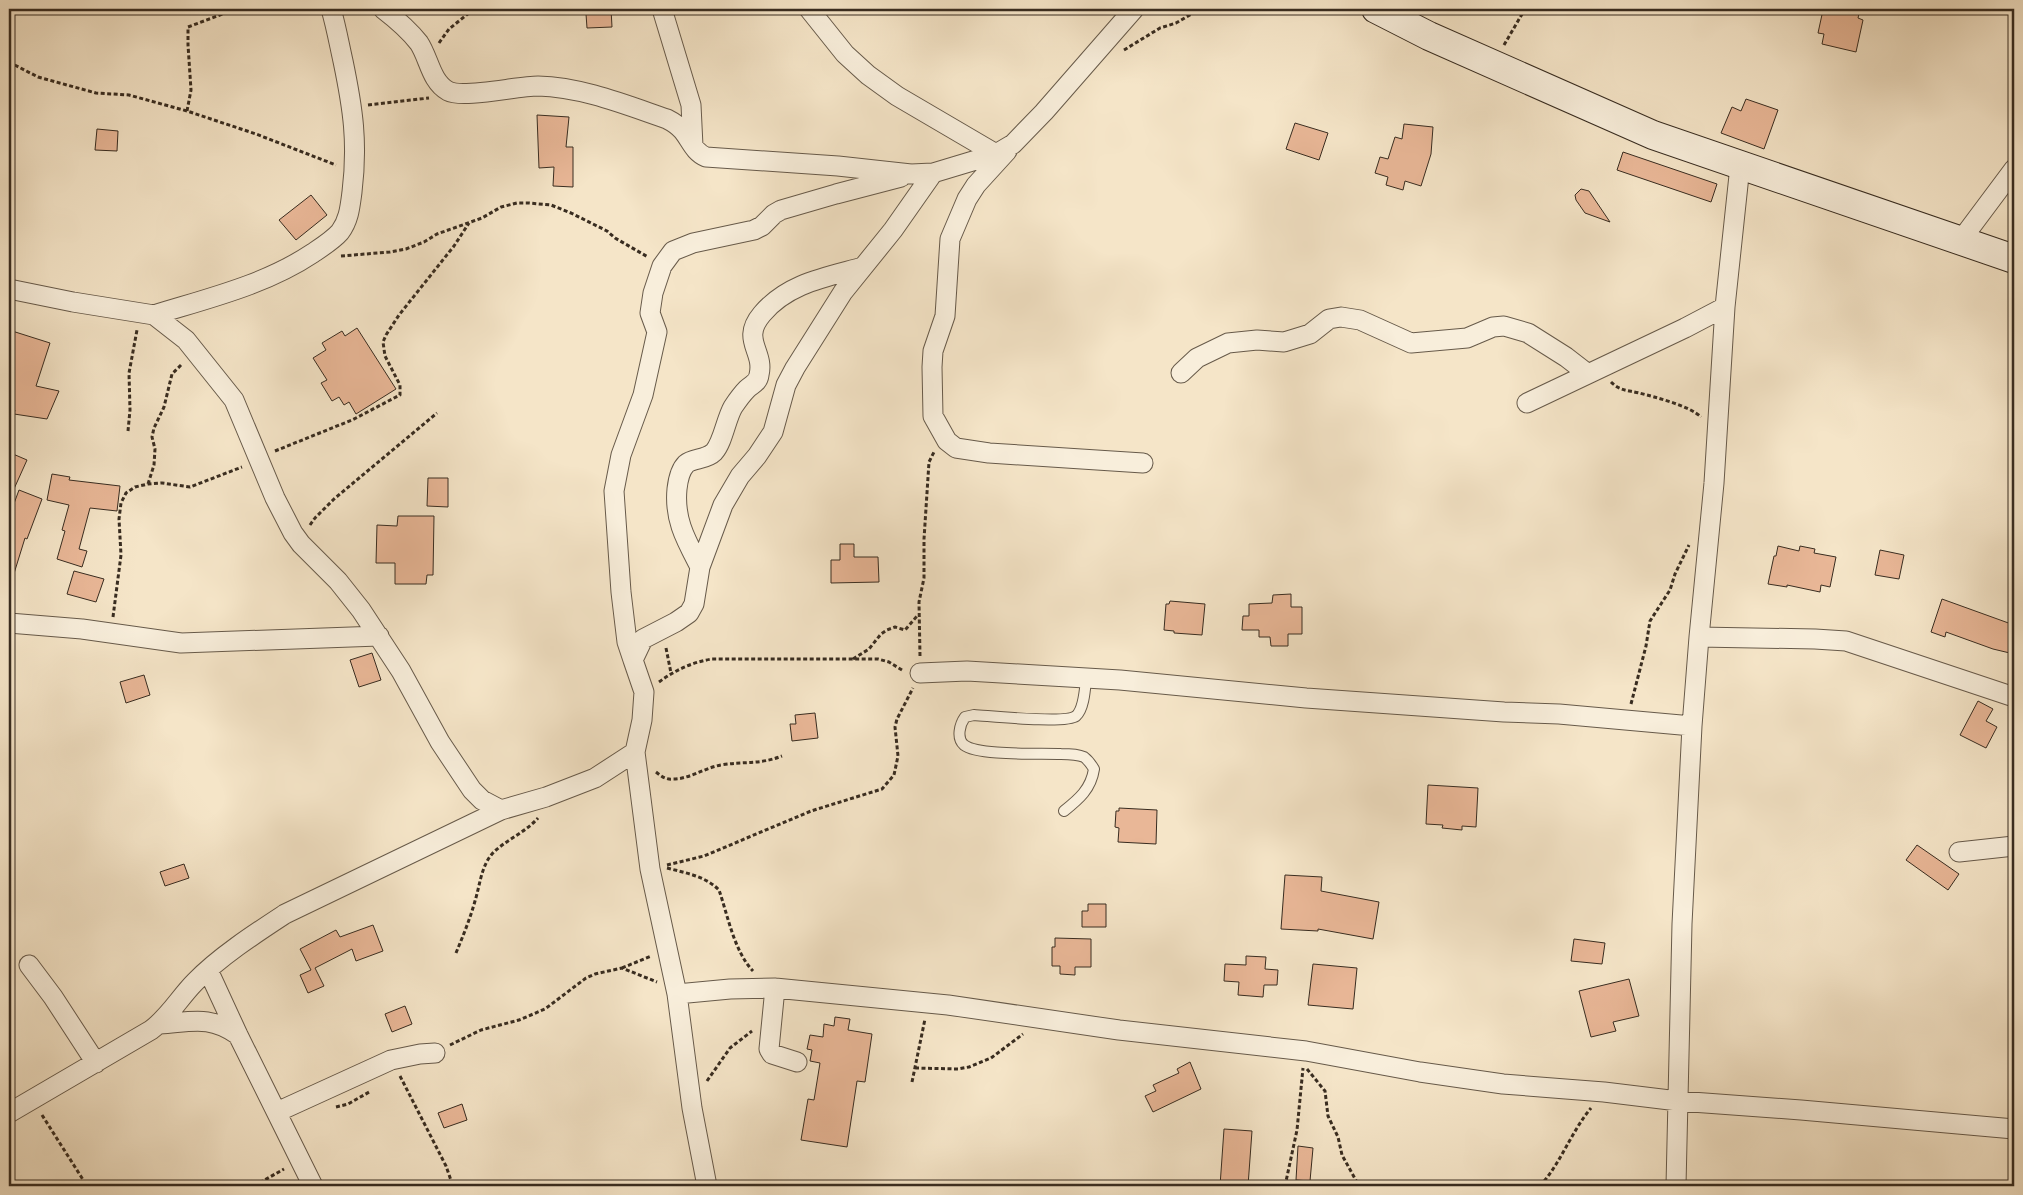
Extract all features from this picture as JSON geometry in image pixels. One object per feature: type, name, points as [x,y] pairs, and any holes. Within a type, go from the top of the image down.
[{"type":"street","points":[[9,289],[145,313],[210,298],[266,278],[296,264],[325,245],[346,223],[350,212],[356,148],[352,106],[331,9]]},
{"type":"street","points":[[384,9],[420,44],[441,86],[456,95],[469,95],[517,87],[566,88],[667,119],[678,125],[698,154],[716,159],[776,161],[911,174],[932,173],[996,154],[1013,144]]},
{"type":"street","points":[[662,9],[691,105],[693,146]]},
{"type":"street","points":[[809,9],[846,54],[868,75],[897,96],[996,154]]},
{"type":"street","points":[[1134,9],[1044,112],[976,185],[966,199],[950,239],[945,316],[933,351],[932,367],[933,416],[946,439],[956,448],[989,453],[1143,463]]},
{"type":"street","points":[[1376,9],[1428,36],[1653,135],[2014,259]]},
{"type":"street","points":[[1676,1186],[1682,924],[1692,726],[1710,523],[1725,307],[1740,166]]},
{"type":"street","points":[[1961,240],[2014,169]]},
{"type":"street","points":[[633,660],[643,639],[689,613],[694,604],[700,567],[723,505],[740,476],[757,456],[773,432],[786,385],[843,292],[893,230],[932,173]]},
{"type":"street","points":[[708,1186],[692,1108],[676,992],[650,870],[636,748],[642,720],[644,692],[627,642],[618,562],[615,481],[621,455],[643,395],[657,332],[650,314],[650,305],[662,266],[673,251],[708,239],[754,230],[762,226],[781,210],[911,174]]},
{"type":"street","points":[[700,567],[678,520],[677,484],[682,469],[688,462],[704,458],[714,452],[732,408],[760,375],[752,336],[753,326],[762,314],[793,288],[863,267]]},
{"type":"street","points":[[1527,403],[1725,307]]},
{"type":"street","points":[[145,313],[186,340],[223,383],[234,400],[286,520],[301,544],[338,581],[379,636],[436,735],[472,790],[482,800],[501,810]]},
{"type":"street","points":[[1181,373],[1197,358],[1228,343],[1258,340],[1284,342],[1310,334],[1329,318],[1341,317],[1360,320],[1411,343],[1467,338],[1476,336],[1493,327],[1504,326],[1528,333],[1593,372]]},
{"type":"street","points":[[9,623],[82,629],[181,643],[379,636]]},
{"type":"street","points":[[1699,637],[1846,641],[2014,696]]},
{"type":"street","points":[[920,673],[975,671],[1143,682],[1306,698],[1622,719],[1692,726]]},
{"type":"street","points":[[9,1113],[32,1098],[143,1036],[160,1024],[196,981],[208,970],[263,928],[285,914],[501,810],[546,797],[595,778],[636,748]]},
{"type":"street","points":[[1959,852],[2014,846]]},
{"type":"street","points":[[29,965],[54,997],[96,1063]]},
{"type":"street","points":[[208,970],[238,1035],[314,1186]]},
{"type":"street","points":[[676,992],[776,988],[927,1004],[1119,1030],[1306,1051],[1420,1072],[1503,1084],[1604,1092],[1678,1101],[2014,1129]]},
{"type":"street","points":[[776,988],[769,1049],[772,1054],[797,1062]]},
{"type":"street","points":[[160,1024],[204,1021],[216,1023],[238,1035]]},
{"type":"street","points":[[277,1112],[391,1060],[435,1053]]},
{"type":"lane","points":[[1064,811],[1080,798],[1088,787],[1094,769],[1089,761],[1073,754],[1013,753],[972,749],[964,745],[959,732],[965,717],[974,715],[1042,720],[1070,719],[1076,716],[1081,706],[1086,679]]},
{"type":"path","points":[[187,111],[191,90],[188,28],[236,9]]},
{"type":"path","points":[[428,60],[449,29],[474,9]]},
{"type":"path","points":[[1120,52],[1160,28],[1176,23],[1200,9]]},
{"type":"path","points":[[1489,63],[1508,40],[1525,9]]},
{"type":"path","points":[[9,62],[38,77],[96,93],[129,95],[187,111],[256,134],[354,172]]},
{"type":"path","points":[[352,106],[456,95]]},
{"type":"path","points":[[338,256],[406,249],[424,242],[436,234],[469,223],[510,204],[529,202],[551,205],[607,231],[622,243],[662,266]]},
{"type":"path","points":[[111,634],[121,555],[119,519],[121,504],[126,493],[136,487],[148,484],[162,483],[190,487],[260,460],[278,449],[352,420],[400,395],[400,385],[385,356],[384,342],[386,335],[469,223]]},
{"type":"path","points":[[128,431],[130,373],[137,335],[145,313]]},
{"type":"path","points":[[148,484],[154,464],[155,449],[152,433],[164,407],[172,374],[181,365],[185,357],[186,340]]},
{"type":"path","points":[[1593,372],[1618,389],[1638,393],[1696,412],[1717,433]]},
{"type":"path","points":[[301,544],[315,518],[324,509],[437,413]]},
{"type":"path","points":[[776,988],[751,969],[745,960],[719,890],[712,883],[700,877],[662,866],[704,856],[811,811],[882,788],[894,775],[898,756],[895,727],[897,719],[920,673],[918,614],[924,578],[924,539],[927,522],[929,462],[932,453],[946,439]]},
{"type":"path","points":[[1622,719],[1634,698],[1650,621],[1670,590],[1675,574],[1689,545],[1710,523]]},
{"type":"path","points":[[853,659],[869,648],[881,634],[891,628],[904,630],[918,614]]},
{"type":"path","points":[[644,692],[671,673],[698,661],[712,659],[883,660],[905,671],[920,673]]},
{"type":"path","points":[[636,748],[658,774],[670,780],[688,777],[720,765],[766,762],[782,756]]},
{"type":"path","points":[[456,952],[471,914],[481,875],[491,855],[500,846],[533,825],[539,818],[546,797]]},
{"type":"path","points":[[435,1053],[481,1030],[519,1020],[545,1009],[586,978],[612,969],[622,968],[667,950]]},
{"type":"path","points":[[622,968],[676,992]]},
{"type":"path","points":[[912,1082],[927,1004]]},
{"type":"path","points":[[692,1108],[710,1075],[730,1048],[772,1012]]},
{"type":"path","points":[[915,1068],[958,1069],[983,1062],[1045,1020]]},
{"type":"path","points":[[1285,1186],[1296,1130],[1304,1066],[1324,1091],[1328,1116],[1338,1137],[1342,1155],[1358,1186]]},
{"type":"path","points":[[392,1078],[404,1070]]},
{"type":"path","points":[[399,1073],[446,1166],[453,1186]]},
{"type":"path","points":[[330,1108],[348,1104],[375,1088]]},
{"type":"path","points":[[1540,1186],[1555,1166],[1583,1117],[1604,1092]]},
{"type":"path","points":[[32,1098],[87,1186]]},
{"type":"path","points":[[254,1186],[300,1159]]},
{"type":"building","points":[[593,9],[611,9],[612,27],[587,28],[586,14],[593,13]]},
{"type":"building","points":[[1838,9],[1860,9],[1858,18],[1863,20],[1856,52],[1822,44],[1824,34],[1818,33],[1823,10],[1838,13]]},
{"type":"building","points":[[1746,99],[1778,110],[1764,149],[1721,133],[1732,107],[1741,111]]},
{"type":"building","points":[[537,115],[569,117],[566,147],[573,147],[573,187],[553,186],[554,167],[539,168]]},
{"type":"building","points":[[1295,123],[1328,133],[1319,160],[1286,149]]},
{"type":"building","points":[[1404,124],[1433,127],[1431,154],[1421,186],[1405,181],[1403,190],[1386,185],[1388,177],[1375,173],[1380,157],[1388,159],[1395,137],[1402,139]]},
{"type":"building","points":[[97,129],[118,131],[117,151],[95,150]]},
{"type":"building","points":[[1623,152],[1717,184],[1711,202],[1617,170]]},
{"type":"building","points":[[1581,189],[1589,191],[1610,222],[1585,213],[1576,200],[1575,195]]},
{"type":"building","points":[[311,195],[327,215],[296,240],[279,220]]},
{"type":"building","points":[[357,328],[396,389],[356,414],[349,402],[344,405],[339,397],[332,401],[321,383],[327,380],[313,358],[326,350],[322,343],[342,331],[345,336]]},
{"type":"building","points":[[9,330],[50,343],[36,386],[59,391],[47,419],[14,414],[15,410],[9,409],[13,385],[9,384]]},
{"type":"building","points":[[13,454],[27,460],[9,500],[9,464]]},
{"type":"building","points":[[52,474],[70,477],[69,480],[120,486],[117,511],[90,508],[79,549],[87,551],[82,567],[57,559],[65,531],[62,530],[69,505],[47,500]]},
{"type":"building","points":[[428,478],[448,478],[448,507],[427,506]]},
{"type":"building","points":[[19,490],[42,499],[27,539],[25,538],[12,580],[9,579],[9,517]]},
{"type":"building","points":[[398,516],[434,516],[433,575],[427,575],[426,584],[395,584],[395,563],[376,563],[377,525],[397,526]]},
{"type":"building","points":[[840,544],[854,544],[854,557],[878,557],[879,582],[831,583],[831,560],[840,560]]},
{"type":"building","points":[[1778,546],[1799,551],[1800,546],[1815,549],[1814,553],[1836,557],[1830,587],[1821,585],[1820,592],[1787,585],[1787,587],[1768,584]]},
{"type":"building","points":[[1880,550],[1904,555],[1899,579],[1875,575]]},
{"type":"building","points":[[74,571],[104,579],[96,602],[67,594]]},
{"type":"building","points":[[1291,594],[1291,607],[1302,607],[1302,634],[1288,634],[1288,646],[1271,646],[1270,637],[1259,637],[1259,630],[1242,630],[1243,616],[1249,616],[1249,604],[1272,603],[1273,595]]},
{"type":"building","points":[[1942,599],[2014,625],[2014,654],[1993,649],[1946,632],[1945,637],[1931,632]]},
{"type":"building","points":[[1170,601],[1205,604],[1202,635],[1174,633],[1174,631],[1164,630],[1166,604],[1169,604]]},
{"type":"building","points":[[372,653],[381,680],[359,687],[350,660]]},
{"type":"building","points":[[144,675],[150,695],[126,703],[120,682]]},
{"type":"building","points":[[1978,701],[1993,709],[1986,721],[1997,727],[1986,748],[1960,735]]},
{"type":"building","points":[[815,713],[818,738],[792,741],[790,724],[796,724],[795,715]]},
{"type":"building","points":[[1428,785],[1478,788],[1476,827],[1462,826],[1462,830],[1442,828],[1443,825],[1426,824]]},
{"type":"building","points":[[1119,808],[1157,810],[1156,844],[1118,842],[1119,828],[1115,827],[1116,811],[1119,811]]},
{"type":"building","points":[[1917,845],[1959,874],[1948,890],[1906,860]]},
{"type":"building","points":[[184,864],[189,878],[165,886],[160,872]]},
{"type":"building","points":[[1285,875],[1322,877],[1321,891],[1379,902],[1373,939],[1318,929],[1318,931],[1281,929]]},
{"type":"building","points":[[1088,904],[1106,904],[1106,927],[1082,927],[1082,911],[1088,911]]},
{"type":"building","points":[[373,925],[383,951],[356,961],[352,949],[315,968],[324,986],[308,993],[300,975],[311,970],[300,949],[336,930],[340,937]]},
{"type":"building","points":[[1055,938],[1091,939],[1091,967],[1075,967],[1075,975],[1060,974],[1060,966],[1052,966],[1052,947],[1055,947]]},
{"type":"building","points":[[1574,939],[1605,943],[1602,964],[1571,961]]},
{"type":"building","points":[[1246,956],[1266,957],[1265,969],[1278,970],[1277,985],[1264,985],[1263,997],[1238,995],[1239,982],[1224,981],[1225,964],[1246,965]]},
{"type":"building","points":[[1313,964],[1357,968],[1353,1009],[1308,1005]]},
{"type":"building","points":[[1629,979],[1639,1016],[1613,1022],[1616,1031],[1591,1037],[1579,991]]},
{"type":"building","points":[[405,1006],[412,1024],[392,1032],[385,1014]]},
{"type":"building","points":[[835,1017],[850,1019],[848,1030],[872,1034],[865,1082],[857,1081],[847,1147],[801,1140],[808,1099],[814,1100],[820,1063],[810,1061],[812,1050],[807,1049],[810,1035],[823,1037],[824,1024],[834,1026]]},
{"type":"building","points":[[1190,1062],[1201,1089],[1153,1112],[1145,1096],[1156,1091],[1153,1085],[1179,1073],[1177,1069]]},
{"type":"building","points":[[462,1104],[467,1120],[444,1128],[438,1113]]},
{"type":"building","points":[[1224,1129],[1252,1131],[1248,1186],[1220,1186]]},
{"type":"building","points":[[1298,1146],[1313,1148],[1310,1181],[1296,1180]]}]
